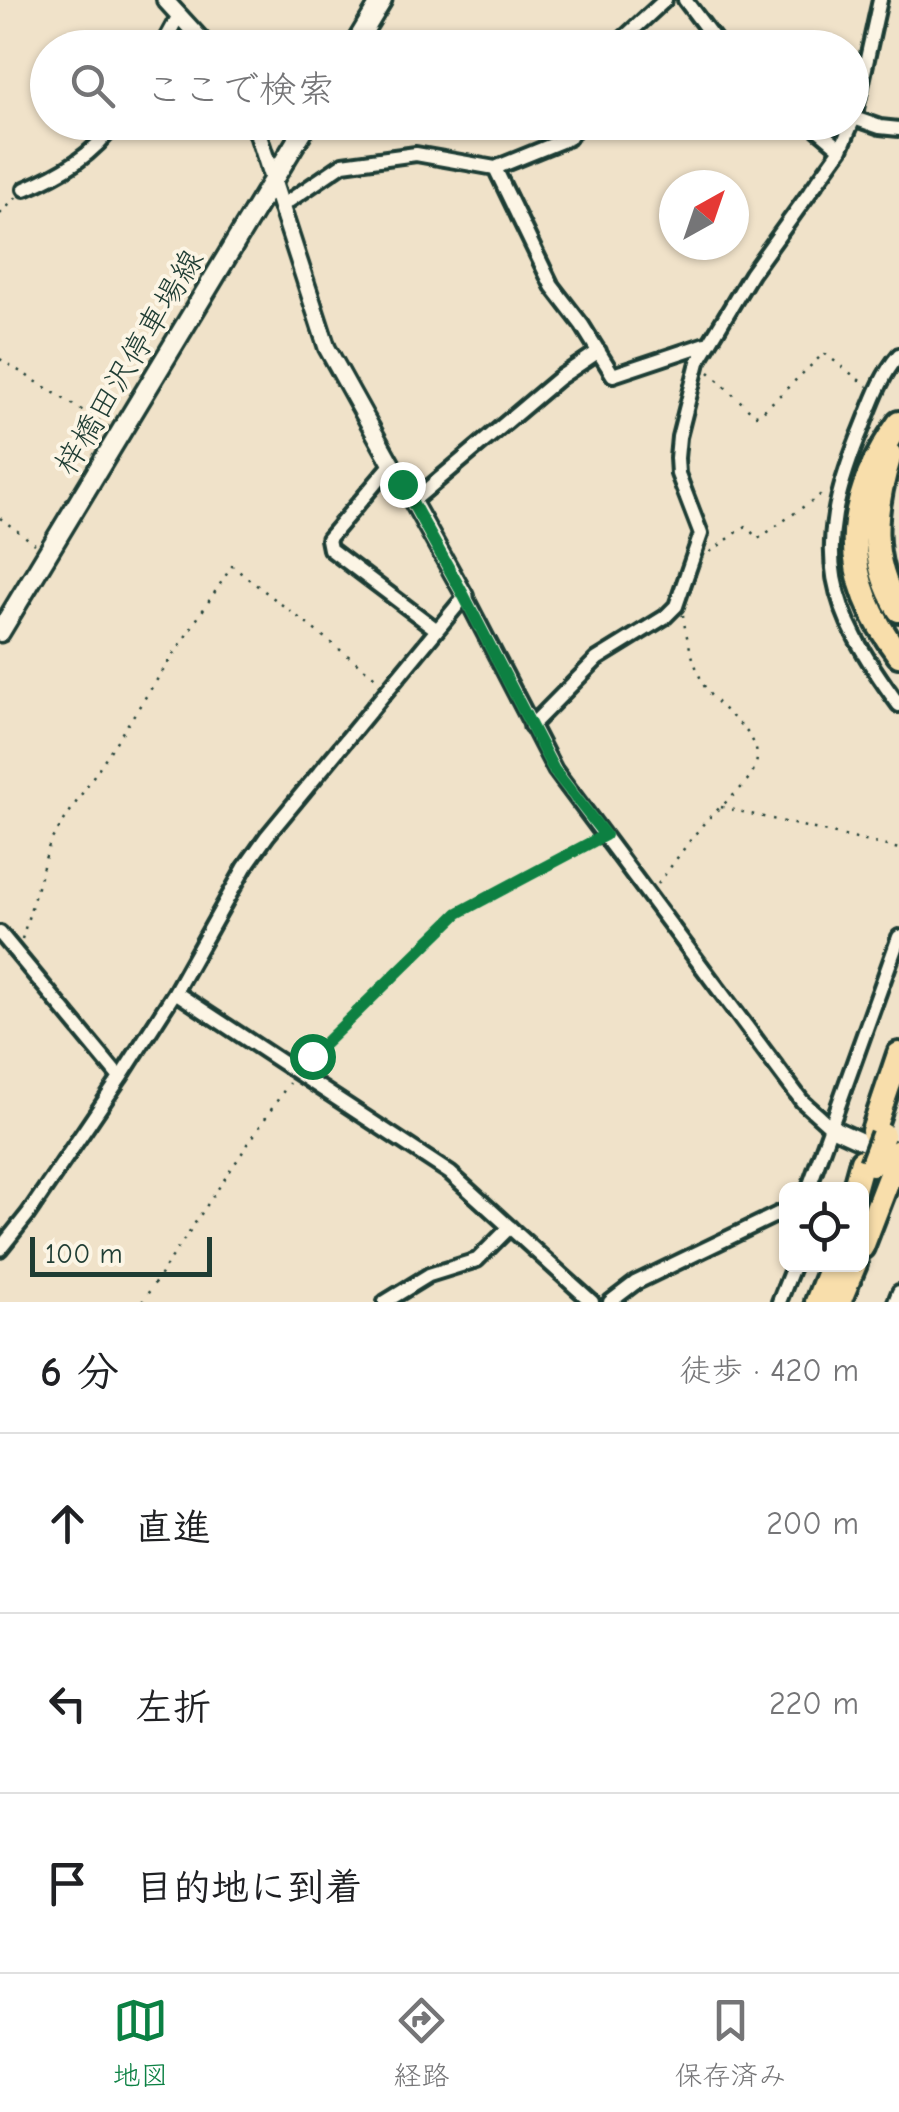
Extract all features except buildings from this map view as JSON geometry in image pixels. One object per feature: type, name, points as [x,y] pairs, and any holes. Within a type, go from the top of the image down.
[{"type":"highway","points":[[899,423],[867,476],[858,506],[854,546],[870,611],[899,655]]},
{"type":"highway","points":[[899,432],[882,481],[875,523],[882,576],[899,610]]},
{"type":"highway","points":[[899,474],[891,499],[888,536],[899,582]]},
{"type":"highway","points":[[867,1182],[883,1153],[899,1054]]},
{"type":"highway","points":[[869,1216],[899,1092]]},
{"type":"highway","points":[[860,1182],[883,1153]]},
{"type":"highway","points":[[817,1302],[829,1272]]},
{"type":"highway","points":[[839,1302],[851,1272]]},
{"type":"main road","points":[[364,30],[382,0]]},
{"type":"main road","name":"梓橋田沢停車場線","points":[[0,632],[298,140]]},
{"type":"street","points":[[166,0],[193,30]]},
{"type":"street","points":[[632,30],[665,0]]},
{"type":"street","points":[[685,0],[708,30]]},
{"type":"street","points":[[869,50],[880,0]]},
{"type":"street","points":[[171,30],[179,14]]},
{"type":"street","points":[[869,123],[899,129]]},
{"type":"street","points":[[26,190],[57,174],[102,140]]},
{"type":"street","points":[[260,140],[328,348],[554,770],[802,1102],[832,1128],[883,1153]]},
{"type":"street","points":[[280,207],[343,164],[416,154],[495,168],[564,140]]},
{"type":"street","points":[[830,140],[841,149]]},
{"type":"street","points":[[531,726],[597,659],[665,617],[682,594],[701,534],[678,474],[677,458],[698,362],[751,274],[814,192],[845,140]]},
{"type":"street","points":[[495,168],[552,286],[613,375],[706,344]]},
{"type":"street","points":[[412,502],[559,378],[598,351]]},
{"type":"street","points":[[899,355],[877,392],[842,484],[832,541],[841,611],[861,650],[899,704]]},
{"type":"street","points":[[391,465],[328,539],[330,549],[437,630]]},
{"type":"street","points":[[0,1249],[120,1078],[266,836],[464,596]]},
{"type":"street","points":[[0,932],[120,1078]]},
{"type":"street","points":[[811,1182],[899,938]]},
{"type":"street","points":[[175,992],[450,1173],[592,1302]]},
{"type":"street","points":[[610,1302],[635,1283],[779,1213]]},
{"type":"street","points":[[384,1302],[429,1275],[478,1260],[510,1228]]},
{"type":"street","points":[[779,1302],[791,1272]]},
{"type":"street","points":[[895,1302],[899,1292]]},
{"type":"path","points":[[0,214],[26,190]]},
{"type":"path","points":[[698,362],[756,415],[824,353],[877,392]]},
{"type":"path","points":[[0,359],[120,435]]},
{"type":"path","points":[[694,561],[746,526],[758,538],[831,487],[842,484]]},
{"type":"path","points":[[0,518],[48,552]]},
{"type":"path","points":[[16,950],[50,842],[232,566],[389,688]]},
{"type":"path","points":[[650,895],[755,768],[757,758],[748,736],[706,689],[686,635],[682,594]]},
{"type":"path","points":[[720,806],[899,849]]},
{"type":"path","points":[[142,1302],[296,1073],[458,913],[605,835]]},
{"type":"route","points":[[312,1056],[458,913],[605,835],[554,770],[402,484]]}]
